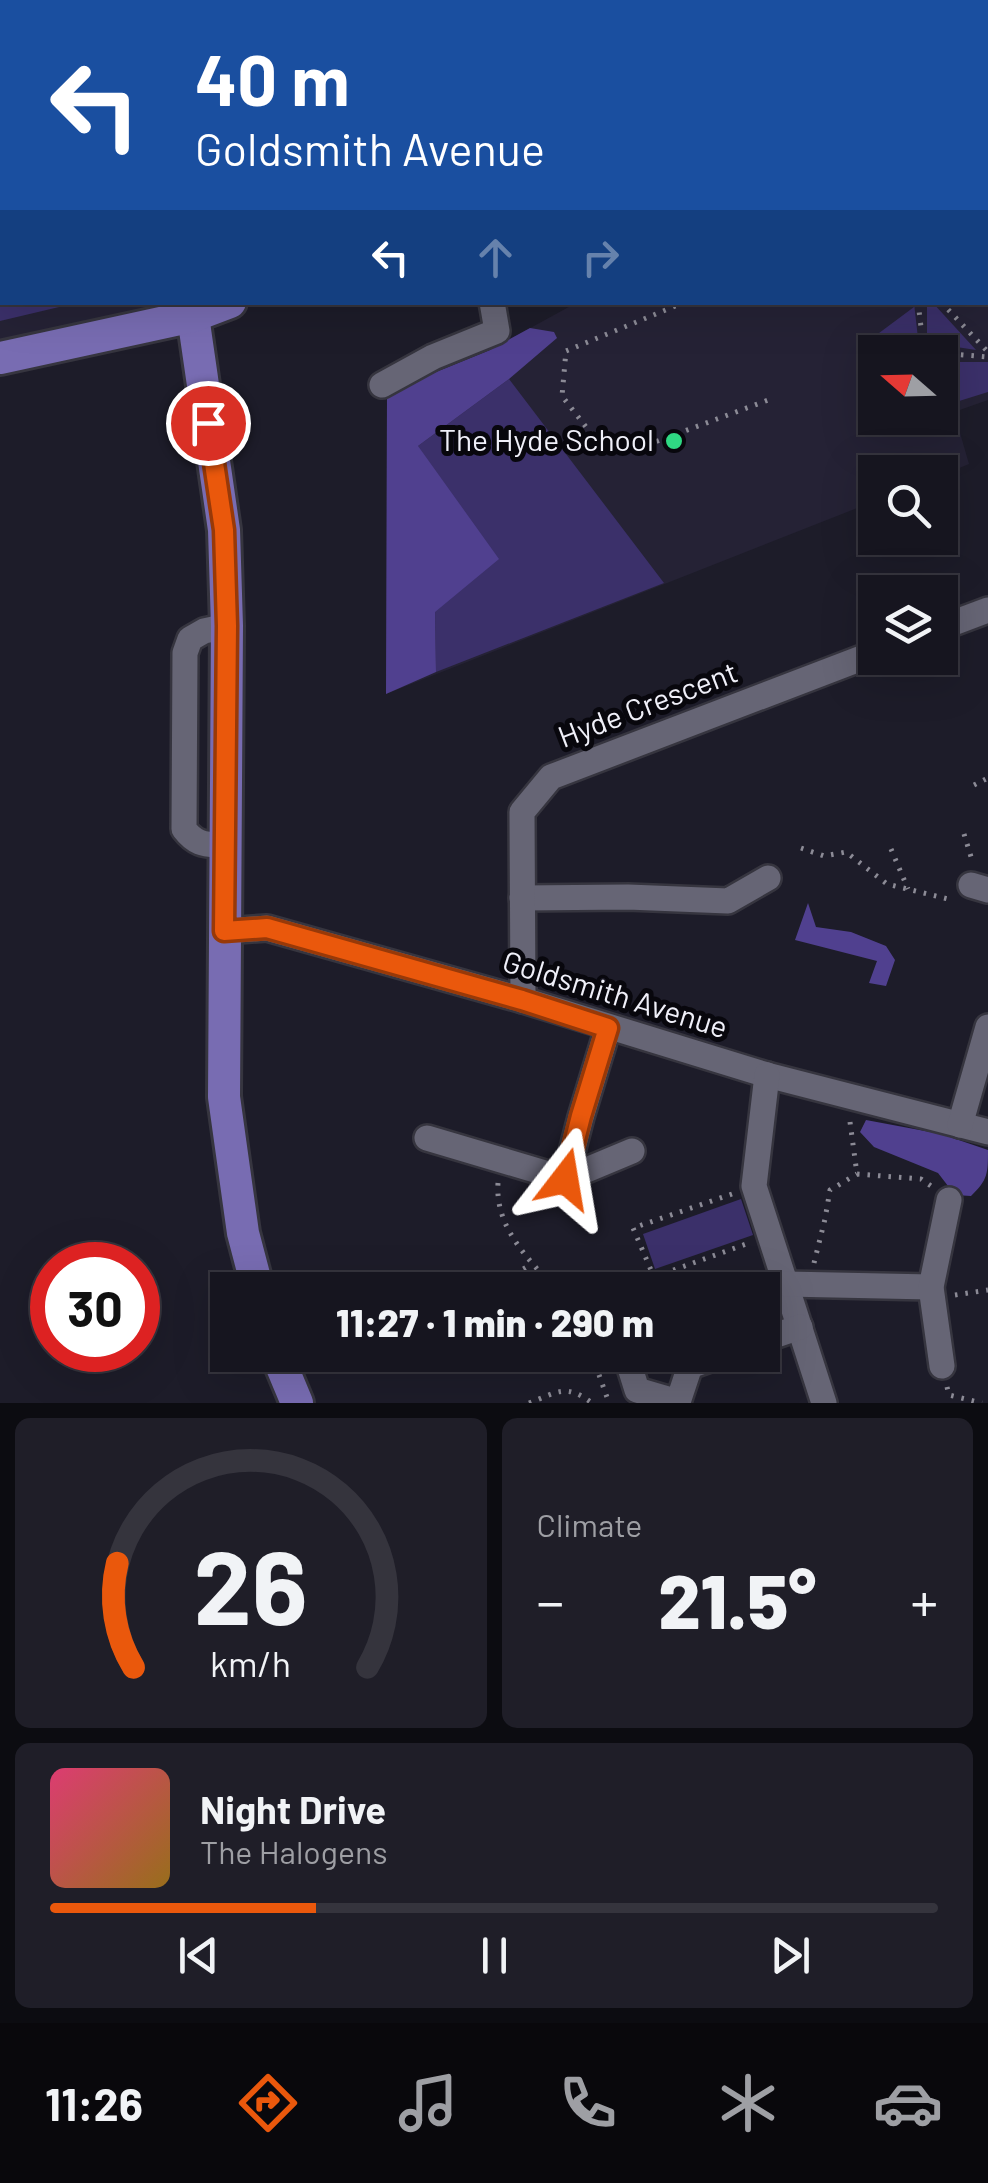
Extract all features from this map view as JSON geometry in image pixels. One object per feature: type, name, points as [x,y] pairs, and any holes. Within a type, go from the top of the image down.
[{"type":"main road","points":[[0,358],[192,309],[224,530],[224,1097],[243,1233],[253,1272]]},
{"type":"main road","points":[[284,1372],[298,1403]]},
{"type":"street","points":[[382,385],[433,357],[496,331],[492,305]]},
{"type":"street","points":[[958,621],[988,610]]},
{"type":"street","name":"Hyde Crescent","points":[[522,1000],[522,812],[551,777],[858,660]]},
{"type":"street","points":[[522,898],[728,900],[768,878]]},
{"type":"street","name":"Goldsmith Avenue","points":[[224,931],[267,928],[768,1075],[988,1132]]},
{"type":"street","points":[[960,1124],[988,1026]]},
{"type":"street","points":[[565,1179],[608,1028]]},
{"type":"street","points":[[768,1075],[754,1186],[771,1236],[796,1284],[800,1327],[824,1403]]},
{"type":"street","points":[[427,1138],[565,1179],[632,1151]]},
{"type":"street","points":[[942,1366],[932,1292],[949,1200]]},
{"type":"street","points":[[796,1284],[932,1292]]},
{"type":"street","points":[[780,1334],[800,1327]]},
{"type":"street","points":[[631,1372],[637,1390],[678,1402],[688,1372]]},
{"type":"path","points":[[677,305],[566,350],[562,396],[600,445],[636,449],[771,398]]},
{"type":"path","points":[[918,305],[923,335]]},
{"type":"path","points":[[945,305],[988,354]]},
{"type":"path","points":[[958,353],[988,354]]},
{"type":"path","points":[[974,786],[988,778]]},
{"type":"path","points":[[801,848],[824,856],[846,852],[886,884],[963,903],[979,887],[964,834]]},
{"type":"path","points":[[891,849],[908,889]]},
{"type":"path","points":[[847,1095],[856,1174]]},
{"type":"path","points":[[500,1160],[497,1201],[508,1231],[540,1272]]},
{"type":"path","points":[[796,1284],[817,1253],[830,1190],[856,1174],[921,1179],[949,1200]]},
{"type":"path","points":[[754,1186],[633,1228],[654,1277],[771,1236]]},
{"type":"path","points":[[519,1272],[533,1264]]},
{"type":"path","points":[[932,1292],[988,1290]]},
{"type":"path","points":[[942,1366],[949,1395],[982,1403]]},
{"type":"path","points":[[598,1372],[609,1403]]},
{"type":"path","points":[[529,1403],[557,1392],[576,1391],[592,1403]]},
{"type":"shaded area","points":[[0,305],[234,305],[0,360]]},
{"type":"shaded area","points":[[0,305],[68,305],[0,321]]},
{"type":"shaded area","name":"The Hyde School","points":[[572,305],[988,305],[988,400],[958,411],[958,335],[858,335],[858,435],[958,435],[958,426],[969,464],[958,469],[958,455],[858,455],[858,508],[386,694],[387,392],[490,350]]},
{"type":"shaded area","points":[[914,305],[918,335],[876,335],[914,307]]},
{"type":"shaded area","points":[[927,305],[935,305],[976,350],[958,347],[958,335],[927,335]]},
{"type":"shaded area","points":[[530,328],[554,332],[557,338],[418,446],[499,559],[435,612],[436,672],[386,694],[387,392],[490,350]]},
{"type":"shaded area","points":[[958,362],[988,362],[988,392],[958,401]]},
{"type":"shaded area","points":[[509,379],[664,583],[436,672],[435,612],[418,446]]},
{"type":"shaded area","points":[[808,903],[816,927],[851,932],[886,946],[895,960],[886,986],[869,983],[877,961],[795,940]]},
{"type":"shaded area","points":[[866,1120],[941,1134],[988,1150],[984,1180],[971,1196],[955,1195],[938,1173],[874,1147],[860,1132]]},
{"type":"shaded area","points":[[741,1199],[753,1235],[655,1269],[643,1234]]},
{"type":"place","name":"The Hyde School","points":[[674,441]]},
{"type":"route","points":[[208,423],[224,530],[224,931],[267,928],[608,1028],[565,1179]]}]
